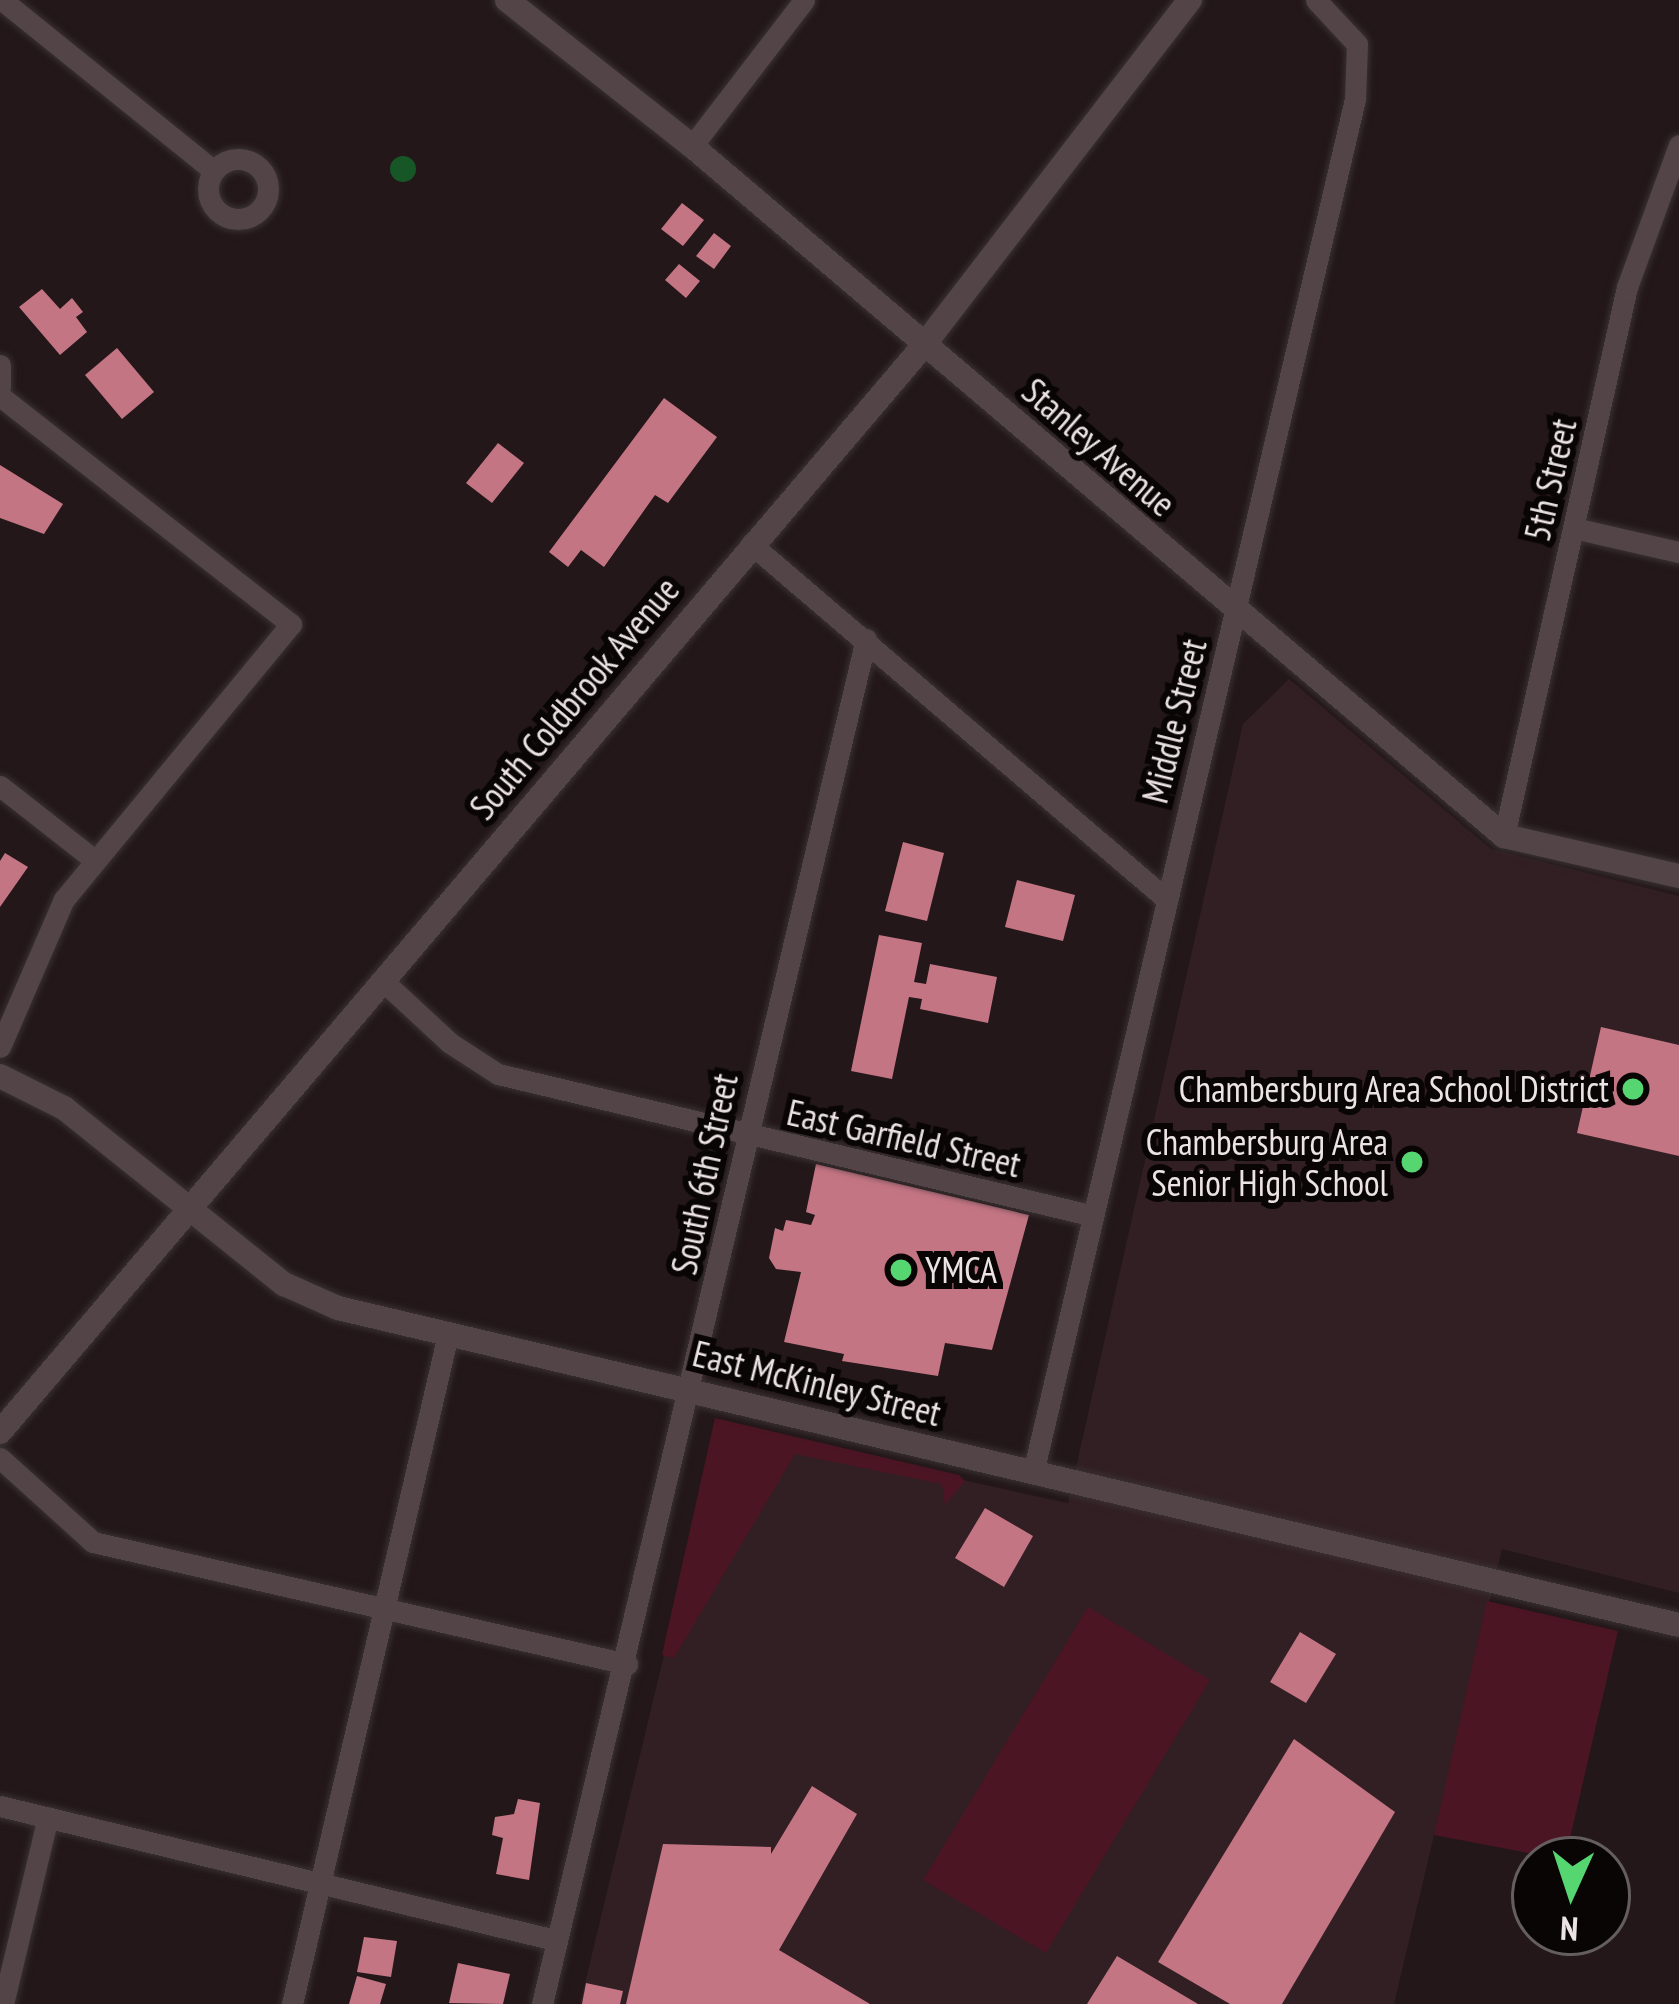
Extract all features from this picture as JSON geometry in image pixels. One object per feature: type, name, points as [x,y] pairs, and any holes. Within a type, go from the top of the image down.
[{"type":"street","points":[[2,0],[214,171]]},
{"type":"street","name":"Stanley Avenue","points":[[507,0],[692,146],[1504,836],[1679,876]]},
{"type":"street","points":[[692,146],[804,0]]},
{"type":"street","name":"South Coldbrook Avenue","points":[[0,1432],[925,345],[1190,0]]},
{"type":"street","name":"Middle Street","points":[[1033,1473],[1360,69],[1344,22],[1316,0]]},
{"type":"street","name":"5th Street","points":[[1504,836],[1627,286],[1679,145]]},
{"type":"street","points":[[0,365],[0,392],[292,624],[92,859],[40,947],[0,1047]]},
{"type":"street","points":[[1574,528],[1679,552]]},
{"type":"street","points":[[751,544],[1165,898]]},
{"type":"street","name":"South 6th Street","points":[[542,2004],[627,1664],[692,1389],[744,1136],[866,639]]},
{"type":"street","points":[[0,786],[92,859]]},
{"type":"street","name":"East Garfield Street","points":[[382,981],[450,1043],[498,1074],[1090,1215]]},
{"type":"street","name":"East McKinley Street","points":[[0,1076],[64,1108],[310,1298],[1679,1625]]},
{"type":"street","points":[[292,2004],[448,1334]]},
{"type":"street","points":[[0,1458],[93,1542],[627,1664]]},
{"type":"street","points":[[0,1806],[555,1940]]},
{"type":"street","points":[[3,2004],[48,1817]]},
{"type":"shaded area","points":[[403,156],[416,169],[403,182],[390,169]]},
{"type":"shaded area","name":"Chambersburg Area Senior High School","points":[[1289,679],[1491,849],[1679,896],[1679,1593],[1502,1549],[1394,2004],[580,2004],[719,1427],[1068,1503],[1243,724]]},
{"type":"shaded area","points":[[715,1418],[959,1475],[965,1481],[945,1505],[942,1484],[795,1454],[674,1658],[662,1655]]},
{"type":"shaded area","points":[[1487,1601],[1618,1631],[1571,1836],[1511,1836],[1511,1850],[1434,1835]]},
{"type":"shaded area","points":[[1088,1607],[1210,1680],[1046,1953],[923,1880]]},
{"type":"building","points":[[682,203],[704,220],[683,246],[661,229]]},
{"type":"building","points":[[714,233],[731,246],[714,269],[696,256]]},
{"type":"building","points":[[679,264],[700,281],[686,298],[665,280]]},
{"type":"building","points":[[42,289],[60,309],[72,298],[83,312],[76,317],[87,332],[60,355],[19,307]]},
{"type":"building","points":[[117,348],[154,392],[122,419],[85,375]]},
{"type":"building","points":[[664,398],[717,437],[668,503],[655,495],[604,567],[581,550],[568,567],[549,552]]},
{"type":"building","points":[[498,443],[524,463],[492,503],[466,483]]},
{"type":"building","points":[[0,465],[63,504],[44,534],[0,518]]},
{"type":"building","points":[[903,842],[944,853],[927,921],[885,911]]},
{"type":"building","points":[[5,853],[28,867],[0,907],[0,861]]},
{"type":"building","points":[[1017,880],[1075,895],[1063,941],[1005,927]]},
{"type":"building","points":[[879,935],[922,943],[914,982],[926,984],[930,964],[997,977],[988,1023],[920,1009],[922,999],[909,997],[892,1079],[851,1071]]},
{"type":"building","name":"Chambersburg Area School District","points":[[1601,1027],[1679,1045],[1679,1156],[1577,1133]]},
{"type":"building","name":"YMCA","points":[[816,1164],[1029,1215],[992,1350],[945,1343],[938,1376],[842,1361],[844,1354],[784,1342],[801,1272],[776,1269],[769,1258],[775,1228],[783,1231],[786,1220],[811,1225],[815,1215],[806,1212]]},
{"type":"building","points":[[985,1508],[1033,1536],[1004,1587],[955,1558]]},
{"type":"building","points":[[1300,1632],[1336,1654],[1306,1703],[1270,1682]]},
{"type":"building","points":[[1294,1739],[1395,1812],[1282,2004],[1230,2004],[1158,1962]]},
{"type":"building","points":[[812,1786],[857,1814],[779,1950],[870,2004],[626,2004],[663,1844],[771,1847],[771,1854]]},
{"type":"building","points":[[518,1799],[540,1803],[529,1880],[496,1874],[503,1838],[492,1835],[495,1817],[514,1814]]},
{"type":"building","points":[[364,1937],[397,1941],[391,1977],[357,1972]]},
{"type":"building","points":[[1117,1956],[1198,2004],[1087,2004]]},
{"type":"building","points":[[458,1963],[510,1974],[503,2004],[449,2003]]},
{"type":"building","points":[[357,1976],[386,1984],[380,2004],[349,2004]]},
{"type":"building","points":[[586,1983],[623,1991],[620,2004],[582,2004]]},
{"type":"place","name":"Chambersburg Area School District","points":[[1633,1089]]},
{"type":"place","name":"Chambersburg Area Senior High School","points":[[1412,1162]]},
{"type":"place","name":"YMCA","points":[[901,1270]]}]
